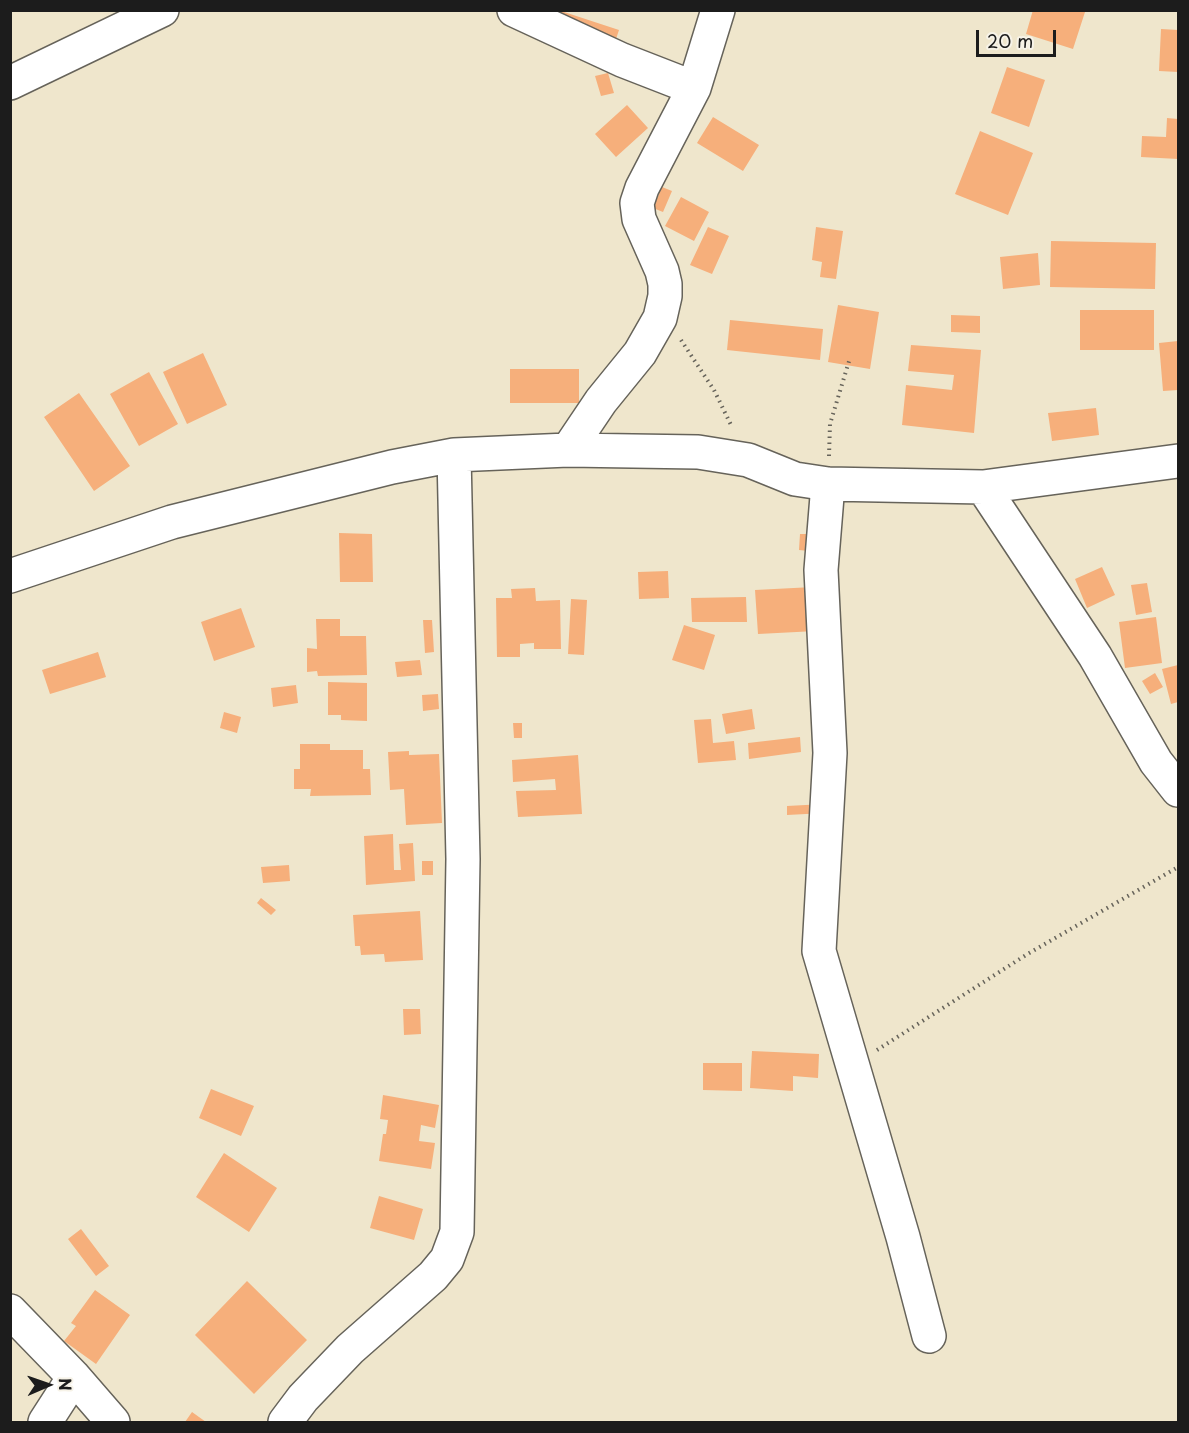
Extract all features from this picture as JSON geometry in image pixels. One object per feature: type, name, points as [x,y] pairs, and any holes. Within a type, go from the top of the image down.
[{"type":"street","points":[[10,83],[162,10]]},
{"type":"street","points":[[514,10],[622,60],[694,88]]},
{"type":"street","points":[[568,450],[601,401],[640,352],[660,318],[665,296],[663,278],[639,219],[637,203],[642,188],[694,88],[718,10]]},
{"type":"street","points":[[10,576],[172,522],[392,467],[454,455],[568,450],[698,452],[748,459],[795,478],[828,484],[983,487],[1179,462]]},
{"type":"street","points":[[285,1422],[303,1398],[350,1349],[434,1276],[447,1258],[457,1232],[463,859],[454,455]]},
{"type":"street","points":[[828,484],[821,570],[830,753],[819,951],[903,1237],[929,1336]]},
{"type":"street","points":[[983,487],[1095,656],[1156,762],[1179,790]]},
{"type":"street","points":[[10,1311],[74,1377],[113,1422]]},
{"type":"street","points":[[45,1422],[74,1377]]},
{"type":"path","points":[[660,318],[678,336],[714,390],[748,459]]},
{"type":"path","points":[[828,484],[830,424],[850,358]]},
{"type":"path","points":[[852,1066],[1026,955],[1179,867]]},
{"type":"building","points":[[1033,10],[1085,12],[1073,49],[1026,34]]},
{"type":"building","points":[[561,11],[619,30],[611,54],[554,35]]},
{"type":"building","points":[[1161,29],[1178,30],[1178,72],[1159,71]]},
{"type":"building","points":[[1007,67],[1045,80],[1029,127],[991,113]]},
{"type":"building","points":[[608,73],[614,93],[601,96],[595,76]]},
{"type":"building","points":[[627,105],[648,128],[616,157],[595,134]]},
{"type":"building","points":[[713,117],[759,145],[743,171],[697,143]]},
{"type":"building","points":[[1167,118],[1178,119],[1178,159],[1141,157],[1142,136],[1166,137]]},
{"type":"building","points":[[980,131],[1033,153],[1008,215],[955,194]]},
{"type":"building","points":[[662,187],[672,191],[663,212],[653,208]]},
{"type":"building","points":[[681,197],[709,212],[694,241],[665,226]]},
{"type":"building","points":[[708,227],[729,236],[712,274],[690,265]]},
{"type":"building","points":[[816,227],[843,231],[836,279],[820,277],[822,262],[812,260]]},
{"type":"building","points":[[1051,241],[1156,243],[1155,289],[1050,287]]},
{"type":"building","points":[[1038,253],[1040,285],[1003,289],[1000,257]]},
{"type":"building","points":[[838,305],[879,312],[870,369],[828,362]]},
{"type":"building","points":[[1080,310],[1154,310],[1154,350],[1080,350]]},
{"type":"building","points":[[951,315],[980,316],[980,333],[951,332]]},
{"type":"building","points":[[730,320],[823,329],[820,360],[727,350]]},
{"type":"building","points":[[1178,341],[1178,390],[1163,391],[1159,343]]},
{"type":"building","points":[[911,345],[981,350],[974,433],[902,425],[906,385],[952,390],[954,375],[908,371]]},
{"type":"building","points":[[203,353],[227,405],[187,424],[163,372]]},
{"type":"building","points":[[510,369],[579,369],[579,403],[510,403]]},
{"type":"building","points":[[149,372],[178,424],[139,446],[110,394]]},
{"type":"building","points":[[79,393],[130,466],[94,491],[44,417]]},
{"type":"building","points":[[1096,408],[1099,435],[1052,441],[1048,413]]},
{"type":"building","points":[[339,533],[372,534],[373,582],[340,582]]},
{"type":"building","points":[[800,534],[810,534],[809,551],[799,550]]},
{"type":"building","points":[[1102,567],[1115,595],[1087,608],[1075,579]]},
{"type":"building","points":[[668,571],[669,598],[639,599],[638,572]]},
{"type":"building","points":[[1147,583],[1152,612],[1136,615],[1131,585]]},
{"type":"building","points":[[813,587],[816,631],[758,634],[755,590]]},
{"type":"building","points":[[535,588],[536,601],[560,600],[561,649],[534,649],[534,643],[520,644],[520,657],[497,657],[496,598],[512,598],[511,589]]},
{"type":"building","points":[[746,597],[747,622],[692,622],[691,598]]},
{"type":"building","points":[[571,599],[587,600],[584,655],[568,654]]},
{"type":"building","points":[[241,608],[255,647],[214,661],[201,622]]},
{"type":"building","points":[[1156,617],[1162,663],[1125,668],[1119,622]]},
{"type":"building","points":[[316,619],[340,619],[340,636],[366,636],[367,675],[318,676],[317,671],[307,672],[307,648],[317,649]]},
{"type":"building","points":[[423,620],[432,620],[434,652],[425,653]]},
{"type":"building","points":[[684,625],[715,635],[704,670],[672,660]]},
{"type":"building","points":[[98,652],[106,677],[50,694],[42,670]]},
{"type":"building","points":[[420,660],[422,675],[397,677],[395,662]]},
{"type":"building","points":[[1178,665],[1178,702],[1171,704],[1162,669]]},
{"type":"building","points":[[1155,673],[1163,687],[1150,694],[1142,681]]},
{"type":"building","points":[[328,682],[367,683],[367,721],[341,720],[341,715],[328,715]]},
{"type":"building","points":[[296,685],[298,703],[273,707],[271,688]]},
{"type":"building","points":[[438,694],[439,709],[423,711],[422,695]]},
{"type":"building","points":[[752,709],[755,729],[726,734],[722,714]]},
{"type":"building","points":[[224,712],[241,717],[237,733],[220,728]]},
{"type":"building","points":[[711,719],[713,743],[734,741],[736,760],[698,763],[694,720]]},
{"type":"building","points":[[513,723],[522,723],[522,738],[514,738]]},
{"type":"building","points":[[800,737],[801,752],[749,759],[748,743]]},
{"type":"building","points":[[300,744],[330,744],[330,750],[363,750],[363,769],[370,769],[371,795],[310,796],[311,789],[294,789],[294,769],[300,769]]},
{"type":"building","points":[[409,751],[409,755],[439,754],[442,823],[406,825],[404,789],[390,790],[388,752]]},
{"type":"building","points":[[578,755],[582,814],[518,817],[516,791],[556,790],[555,779],[513,782],[512,760]]},
{"type":"building","points":[[824,804],[825,813],[787,815],[787,806]]},
{"type":"building","points":[[393,834],[394,870],[401,870],[399,844],[413,843],[415,881],[366,885],[364,836]]},
{"type":"building","points":[[422,861],[433,861],[433,875],[422,875]]},
{"type":"building","points":[[289,865],[290,881],[263,883],[261,867]]},
{"type":"building","points":[[261,898],[276,910],[271,915],[257,903]]},
{"type":"building","points":[[420,911],[423,960],[385,962],[384,954],[361,955],[360,946],[355,946],[353,915]]},
{"type":"building","points":[[403,1009],[420,1009],[421,1034],[404,1035]]},
{"type":"building","points":[[752,1051],[819,1054],[818,1078],[793,1076],[793,1091],[750,1088]]},
{"type":"building","points":[[703,1063],[742,1063],[742,1091],[703,1090]]},
{"type":"building","points":[[211,1089],[254,1106],[241,1136],[199,1118]]},
{"type":"building","points":[[383,1095],[439,1105],[435,1128],[421,1125],[419,1141],[435,1143],[431,1169],[379,1161],[383,1134],[386,1134],[388,1120],[380,1119]]},
{"type":"building","points":[[224,1153],[277,1188],[249,1232],[196,1197]]},
{"type":"building","points":[[379,1196],[423,1209],[414,1240],[370,1228]]},
{"type":"building","points":[[81,1229],[109,1266],[96,1276],[68,1239]]},
{"type":"building","points":[[247,1281],[307,1340],[254,1394],[195,1335]]},
{"type":"building","points":[[95,1290],[130,1315],[96,1364],[64,1341],[76,1326],[71,1323]]},
{"type":"building","points":[[192,1412],[206,1422],[185,1422]]}]
